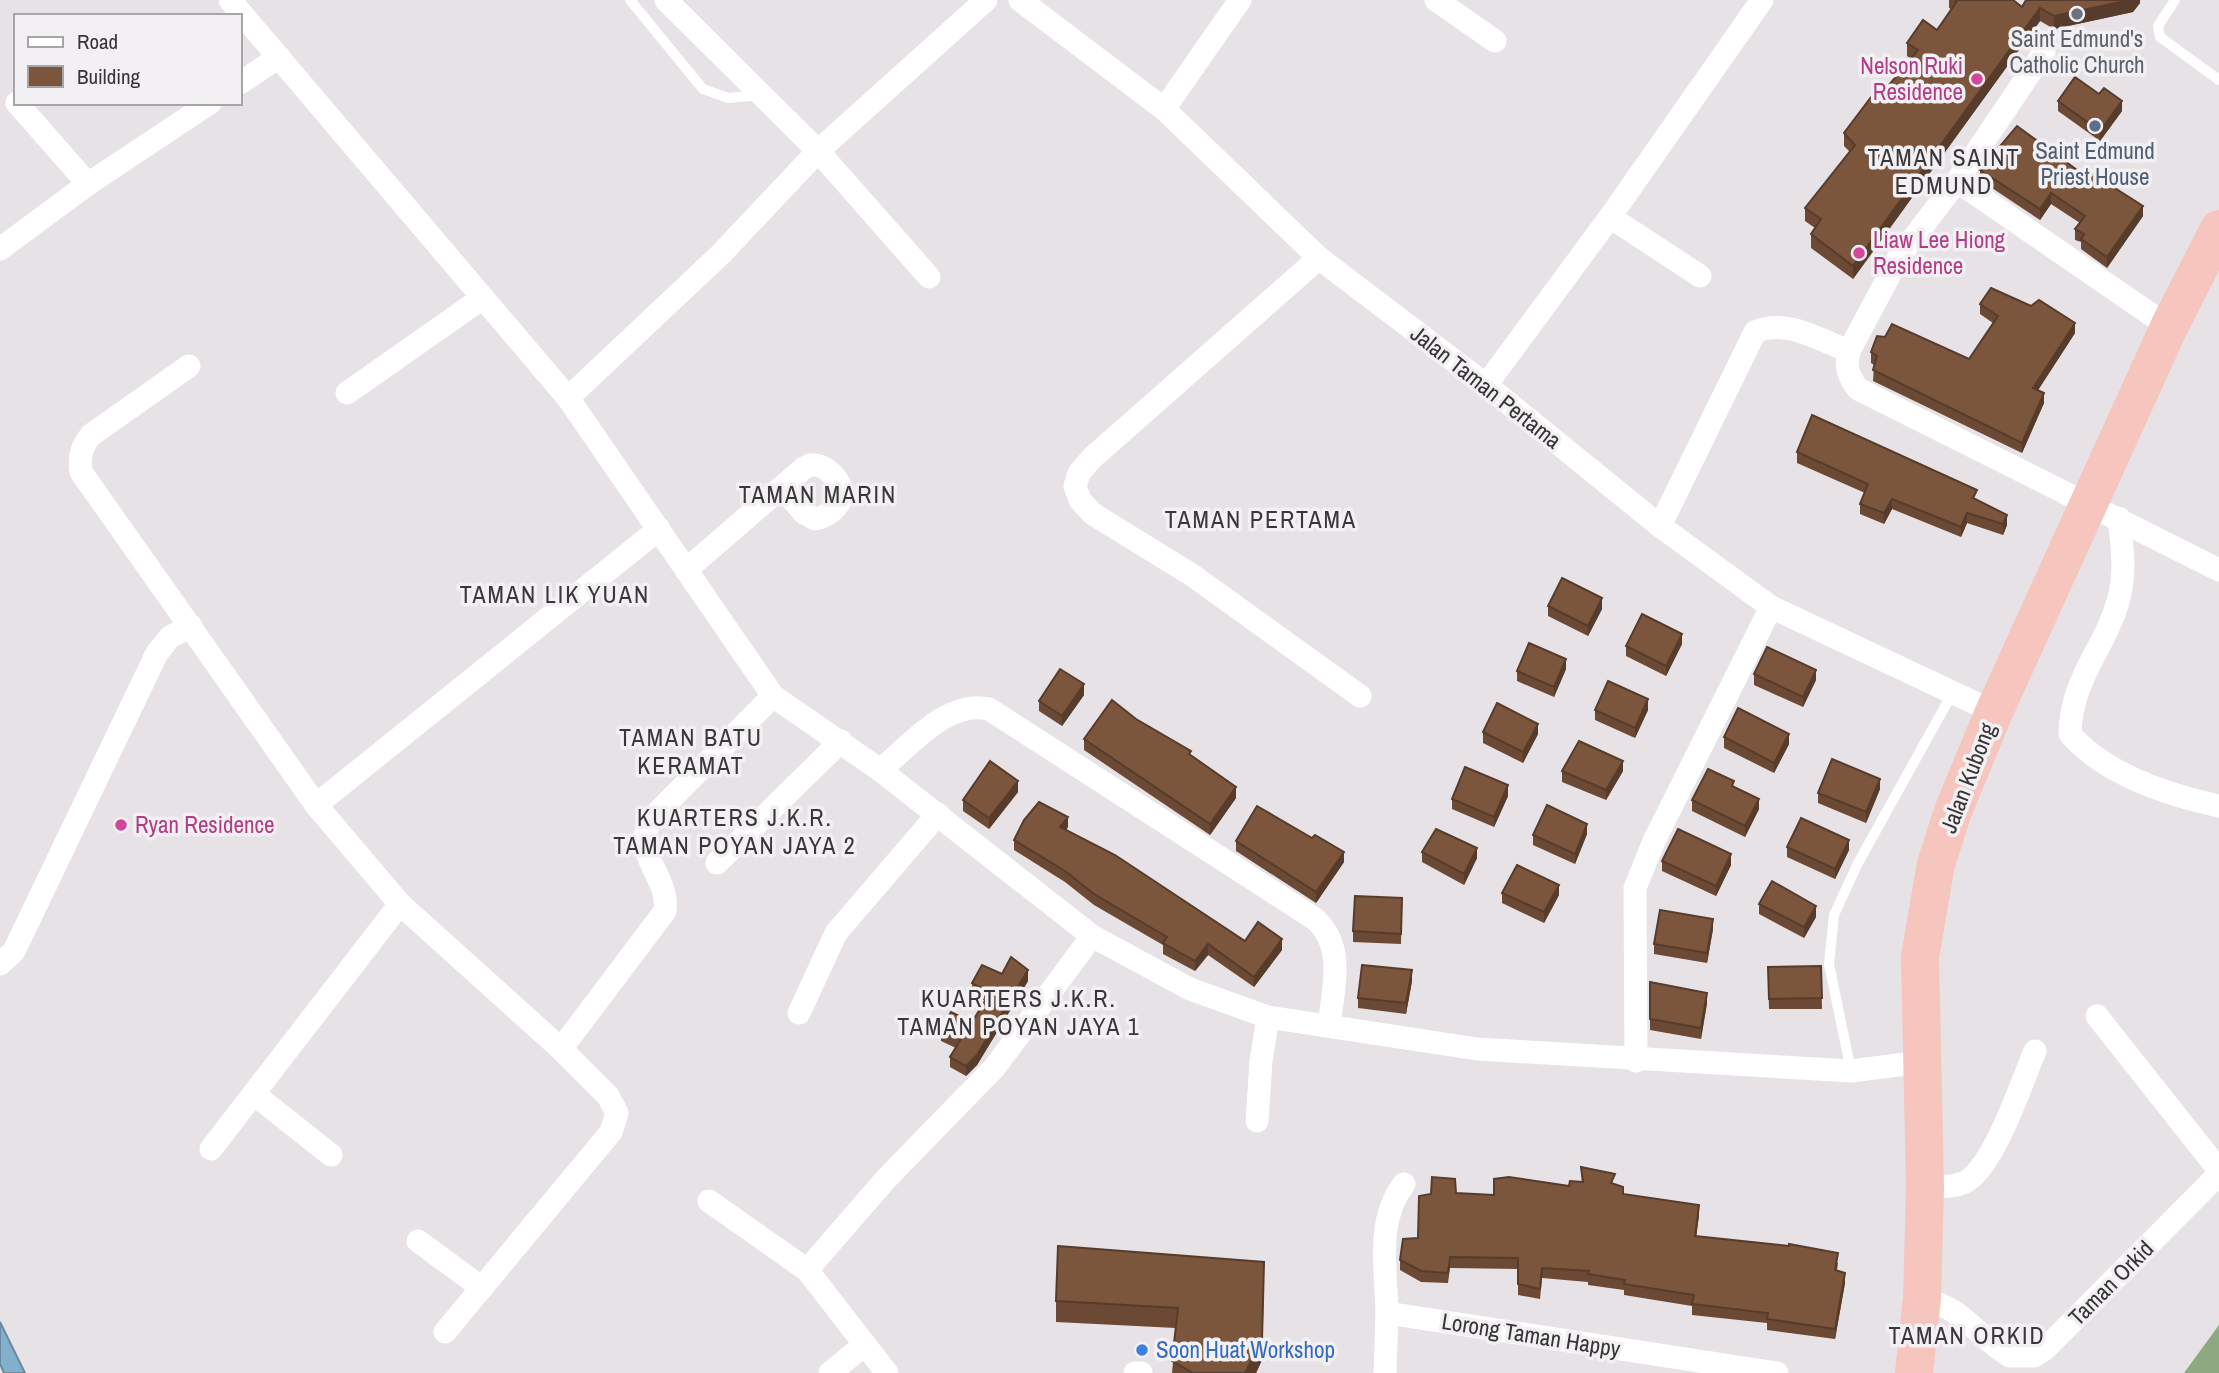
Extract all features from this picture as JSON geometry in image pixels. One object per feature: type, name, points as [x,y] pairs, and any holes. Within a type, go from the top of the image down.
[{"type":"highway","name":"Jalan Kubong","points":[[1913,1373],[1922,1298],[1925,1187],[1920,957],[1936,864],[1994,712],[2103,510],[2169,327],[2219,229]]},
{"type":"street","points":[[666,0],[818,151],[929,277]]},
{"type":"street","points":[[568,398],[721,254],[818,151],[986,0]]},
{"type":"street","name":"Jalan Taman Pertama","points":[[1020,0],[1164,109],[1319,258],[1486,384],[1660,526],[1771,607],[1994,712]]},
{"type":"street","points":[[1164,109],[1240,0]]},
{"type":"street","points":[[1436,0],[1495,41]]},
{"type":"street","points":[[1486,384],[1610,217],[1762,0]]},
{"type":"street","points":[[242,18],[272,62],[474,304],[568,398],[773,696],[880,770],[1092,936],[1189,989],[1268,1017],[1477,1049],[1851,1072],[1922,1062]]},
{"type":"street","points":[[2044,51],[1957,181],[1899,257],[1849,351],[1847,371],[1858,389],[2219,570]]},
{"type":"street","points":[[242,82],[272,62]]},
{"type":"street","points":[[19,105],[88,184]]},
{"type":"street","points":[[0,249],[88,184],[207,105]]},
{"type":"street","points":[[1957,181],[2169,327]]},
{"type":"street","points":[[1610,217],[1700,276]]},
{"type":"street","points":[[1319,258],[1092,457],[1079,473],[1075,486],[1080,500],[1093,513],[1192,575],[1360,696]]},
{"type":"street","points":[[347,393],[474,304]]},
{"type":"street","points":[[1660,526],[1755,332],[1769,326],[1782,326],[1849,351]]},
{"type":"street","points":[[189,366],[91,435],[82,446],[79,458],[81,472],[316,805],[400,904],[561,1049],[608,1096],[617,1113],[616,1123],[445,1332]]},
{"type":"street","points":[[686,570],[782,487]]},
{"type":"street","points":[[2103,510],[2124,570],[2119,600],[2075,695],[2070,734],[2083,748],[2137,780],[2219,806]]},
{"type":"street","points":[[316,805],[659,529]]},
{"type":"street","points":[[1636,1060],[1635,888],[1654,841],[1771,607]]},
{"type":"street","points":[[0,964],[14,951],[157,653],[170,637],[191,626]]},
{"type":"street","points":[[561,1049],[665,911],[664,890],[645,852],[645,829],[652,818],[773,696]]},
{"type":"street","points":[[880,770],[951,712],[976,706],[989,709],[1315,919],[1328,930],[1335,961],[1329,1026]]},
{"type":"street","points":[[717,863],[841,741]]},
{"type":"street","points":[[799,1013],[836,933],[938,814]]},
{"type":"street","points":[[212,1149],[400,904]]},
{"type":"street","points":[[807,1270],[886,1179],[995,1067],[1092,936]]},
{"type":"street","points":[[2097,1016],[2219,1172]]},
{"type":"street","points":[[1257,1121],[1261,1060],[1268,1017]]},
{"type":"street","points":[[1925,1187],[1962,1184],[1976,1175],[1988,1156],[2035,1051]]},
{"type":"street","points":[[254,1094],[331,1155]]},
{"type":"street","name":"Taman Orkid","points":[[1922,1298],[1942,1303],[1965,1316],[2010,1356],[2035,1356],[2045,1349],[2219,1172]]},
{"type":"street","points":[[1385,1373],[1386,1216],[1391,1200],[1404,1184]]},
{"type":"street","points":[[709,1201],[807,1270],[863,1346],[887,1373]]},
{"type":"street","points":[[418,1241],[482,1288]]},
{"type":"street","name":"Lorong Taman Happy","points":[[1387,1313],[1777,1373]]},
{"type":"street","points":[[830,1373],[863,1346]]},
{"type":"street","points":[[1135,1373],[1141,1373]]},
{"type":"lane","points":[[630,0],[703,89],[728,98],[763,94]]},
{"type":"lane","points":[[2175,0],[2158,26],[2160,37],[2219,80]]},
{"type":"lane","points":[[1851,1072],[1829,964],[1834,915],[1858,863],[1953,692]]},
{"type":"green space","points":[[2219,1325],[2219,1373],[2184,1373]]},
{"type":"water","points":[[0,1322],[25,1373],[4,1373],[0,1364]]},
{"type":"building","points":[[1956,0],[2013,0],[2022,7],[2026,0],[2130,0],[2054,16],[2040,8],[1853,266],[1811,234],[1821,219],[1805,208],[1855,145],[1844,133],[1875,92],[1880,96],[1918,50],[1907,43],[1923,20],[1937,30]]},
{"type":"building","name":"Saint Edmund Priest House","points":[[2075,77],[2099,94],[2104,88],[2122,101],[2100,131],[2058,101]]},
{"type":"building","points":[[2017,126],[2088,178],[2091,173],[2143,206],[2107,257],[2081,239],[2084,234],[2075,229],[2085,216],[2051,193],[2040,209],[1980,170]]},
{"type":"building","points":[[1991,288],[2031,306],[2039,300],[2075,323],[2033,388],[2044,393],[2022,443],[1873,370],[1877,356],[1871,352],[1877,336],[1885,337],[1892,324],[1969,359],[1998,316],[1980,304]]},
{"type":"building","points":[[1812,415],[1977,490],[1973,498],[2007,515],[2003,524],[1967,513],[1961,527],[1892,499],[1884,513],[1860,504],[1868,484],[1797,452]]},
{"type":"building","points":[[1562,578],[1602,598],[1588,626],[1548,606]]},
{"type":"building","points":[[1642,614],[1682,634],[1666,666],[1626,646]]},
{"type":"building","points":[[1529,643],[1566,659],[1554,687],[1517,671]]},
{"type":"building","points":[[1767,647],[1816,670],[1803,697],[1754,674]]},
{"type":"building","points":[[1060,669],[1084,684],[1062,716],[1039,701]]},
{"type":"building","points":[[1608,681],[1648,699],[1635,728],[1595,710]]},
{"type":"building","points":[[1112,700],[1136,719],[1191,751],[1189,754],[1236,787],[1210,824],[1084,739]]},
{"type":"building","points":[[1497,703],[1538,724],[1523,752],[1483,732]]},
{"type":"building","points":[[1738,708],[1789,734],[1774,763],[1724,737]]},
{"type":"building","points":[[1579,741],[1623,761],[1606,790],[1562,771]]},
{"type":"building","points":[[1832,759],[1880,779],[1866,812],[1818,793]]},
{"type":"building","points":[[990,761],[1018,781],[989,818],[963,800]]},
{"type":"building","points":[[1465,767],[1508,785],[1494,817],[1452,799]]},
{"type":"building","points":[[1708,769],[1734,781],[1732,786],[1759,799],[1745,826],[1692,800]]},
{"type":"building","points":[[1039,802],[1068,817],[1060,827],[1115,855],[1245,941],[1258,922],[1282,939],[1254,977],[1208,944],[1195,961],[1163,943],[1167,937],[1094,894],[1065,871],[1014,840],[1024,820]]},
{"type":"building","points":[[1547,805],[1587,824],[1575,854],[1533,835]]},
{"type":"building","points":[[1257,806],[1312,838],[1315,835],[1344,852],[1316,892],[1236,841]]},
{"type":"building","points":[[1801,818],[1849,840],[1835,869],[1787,847]]},
{"type":"building","points":[[1436,829],[1477,848],[1464,874],[1422,852]]},
{"type":"building","points":[[1678,829],[1731,854],[1716,886],[1662,861]]},
{"type":"building","points":[[1517,865],[1559,885],[1544,912],[1502,893]]},
{"type":"building","points":[[1772,881],[1816,906],[1804,927],[1759,904]]},
{"type":"building","points":[[1355,896],[1402,898],[1401,934],[1353,931]]},
{"type":"building","points":[[1660,910],[1713,919],[1707,953],[1654,944]]},
{"type":"building","points":[[1011,957],[1028,970],[977,1055],[966,1066],[950,1057],[961,1039],[941,1030],[951,1012],[972,1022],[990,993],[972,983],[982,965],[1002,974]]},
{"type":"building","points":[[1362,965],[1412,970],[1406,1003],[1358,998]]},
{"type":"building","points":[[1821,966],[1822,998],[1769,999],[1768,967]]},
{"type":"building","points":[[1650,982],[1707,993],[1701,1028],[1650,1019]]},
{"type":"building","points":[[1581,1167],[1615,1174],[1611,1183],[1623,1187],[1623,1194],[1699,1205],[1695,1236],[1789,1244],[1838,1253],[1835,1270],[1845,1273],[1835,1329],[1767,1319],[1768,1313],[1692,1304],[1694,1295],[1624,1284],[1625,1280],[1588,1274],[1589,1271],[1542,1268],[1540,1289],[1518,1284],[1518,1258],[1450,1257],[1448,1273],[1421,1271],[1400,1260],[1403,1239],[1418,1238],[1419,1196],[1431,1194],[1432,1177],[1455,1179],[1456,1193],[1494,1195],[1494,1179],[1509,1177],[1569,1186],[1570,1181],[1583,1182]]},
{"type":"building","points":[[1058,1246],[1264,1262],[1262,1340],[1245,1373],[1193,1373],[1172,1361],[1178,1308],[1056,1301]]},
{"type":"place","name":"Saint Edmund's Catholic Church","points":[[2077,14]]},
{"type":"place","name":"Nelson Ruki Residence","points":[[1977,79]]},
{"type":"place","name":"Saint Edmund Priest House","points":[[2095,126]]},
{"type":"place","name":"Liaw Lee Hiong Residence","points":[[1859,253]]},
{"type":"place","name":"Ryan Residence","points":[[121,825]]},
{"type":"place","name":"Soon Huat Workshop","points":[[1142,1350]]},
{"type":"district","name":"TAMAN SAINT EDMUND","points":[[1944,172]]},
{"type":"district","name":"TAMAN MARIN","points":[[818,495]]},
{"type":"district","name":"TAMAN PERTAMA","points":[[1261,520]]},
{"type":"district","name":"TAMAN LIK YUAN","points":[[555,595]]},
{"type":"district","name":"TAMAN BATU KERAMAT","points":[[691,752]]},
{"type":"district","name":"KUARTERS J.K.R. TAMAN POYAN JAYA 2","points":[[735,832]]},
{"type":"district","name":"KUARTERS J.K.R. TAMAN POYAN JAYA 1","points":[[1019,1013]]},
{"type":"district","name":"TAMAN ORKID","points":[[1967,1336]]}]
